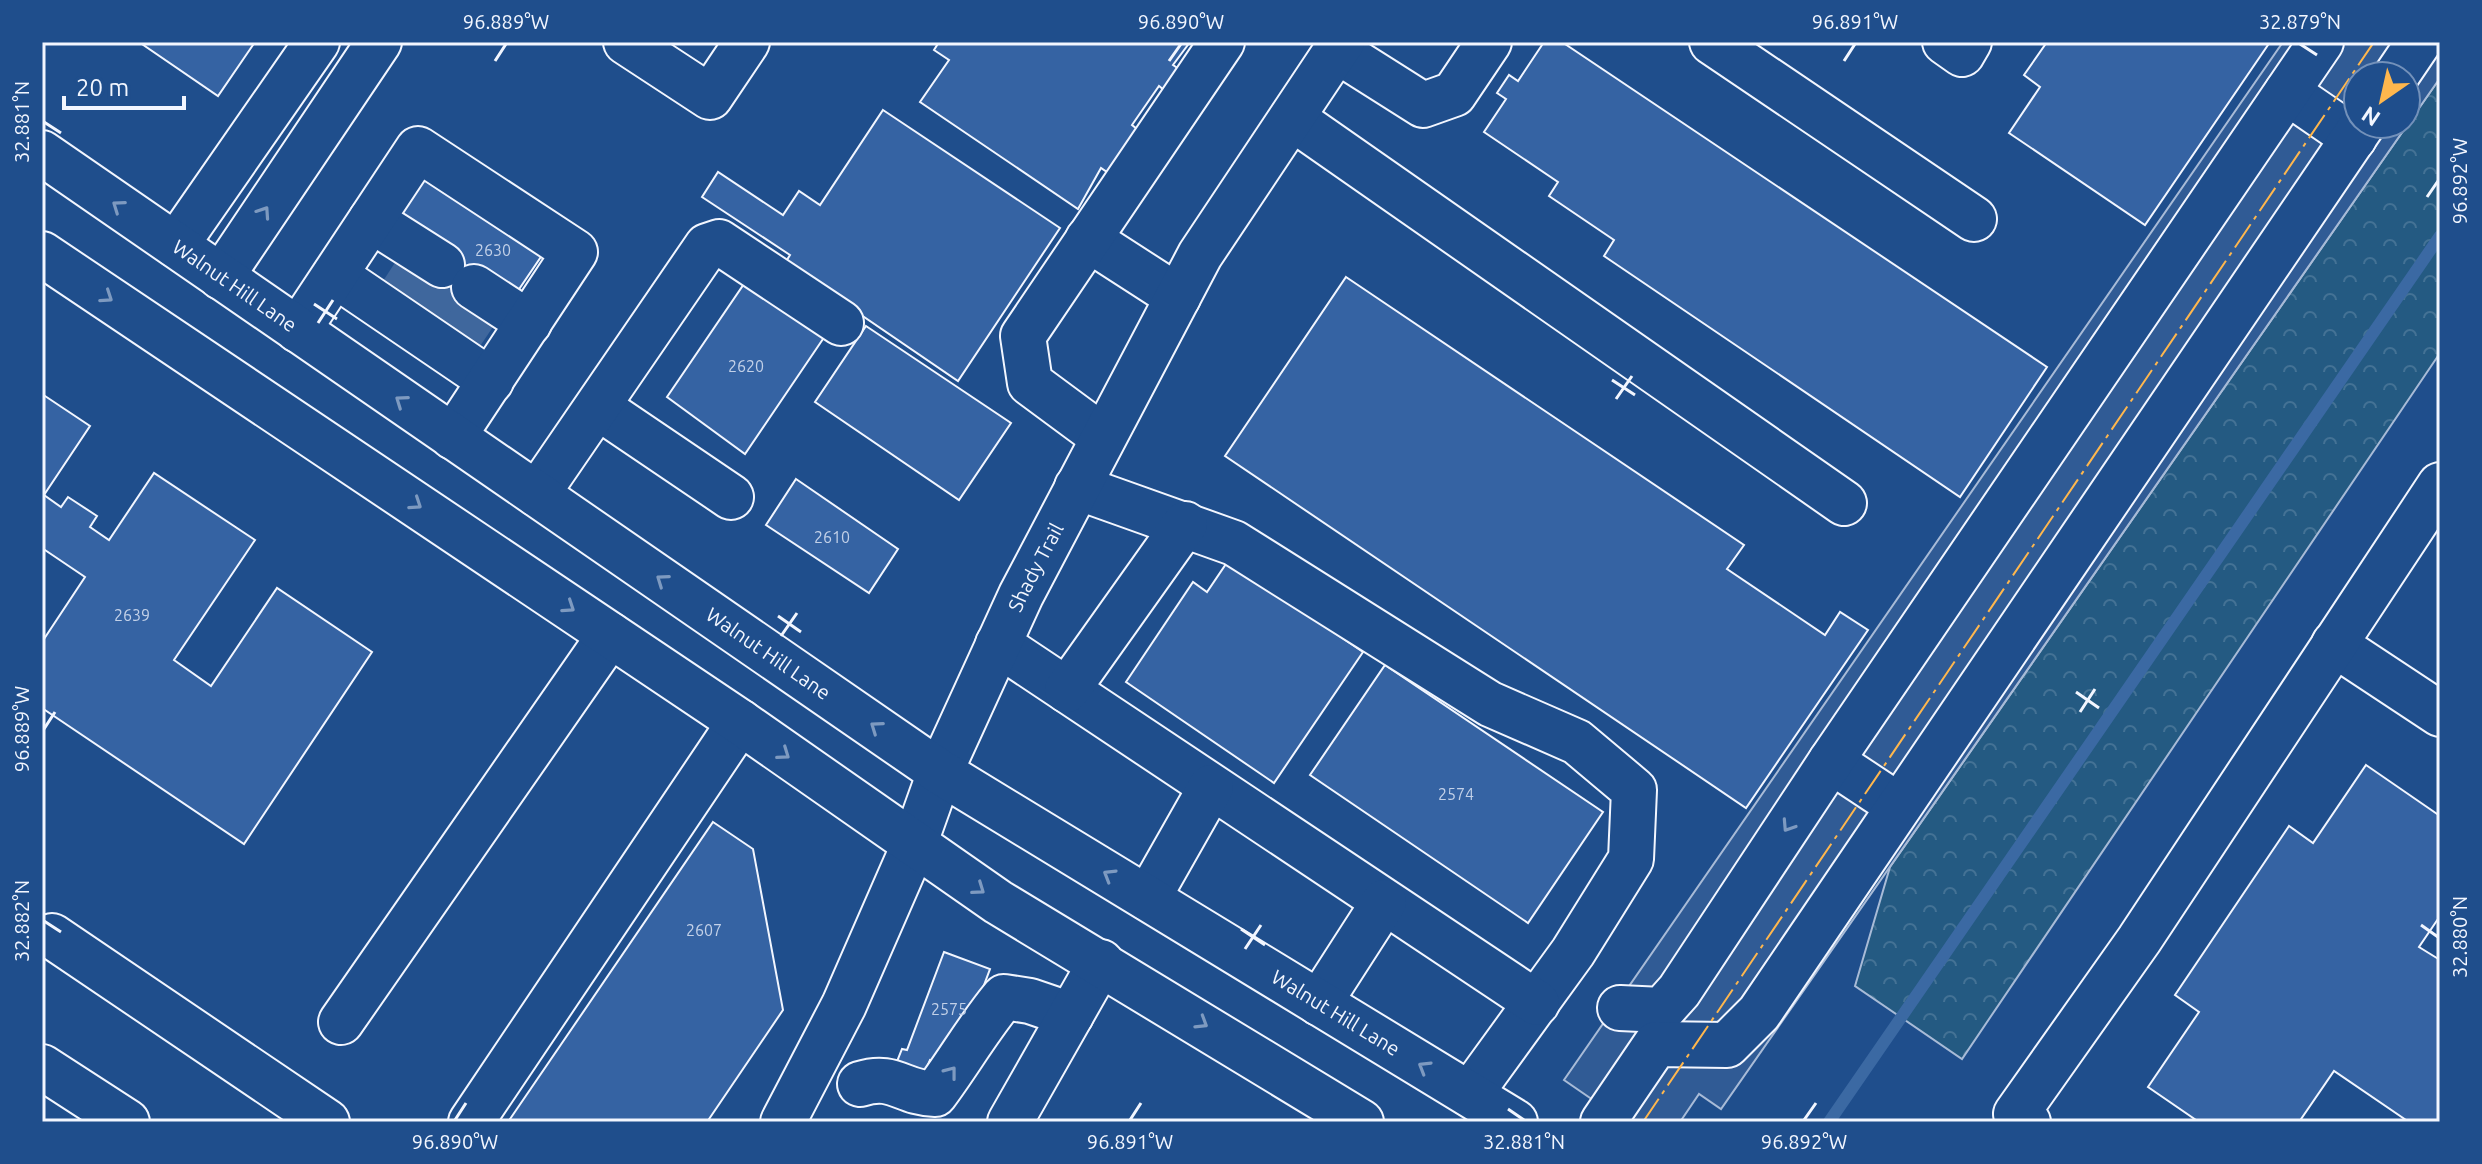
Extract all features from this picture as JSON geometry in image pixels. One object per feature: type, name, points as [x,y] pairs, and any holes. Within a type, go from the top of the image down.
[{"type":"main road","points":[[176,245],[317,42]]},
{"type":"main road","points":[[221,277],[379,42]]},
{"type":"main road","points":[[626,42],[710,97],[747,42]]},
{"type":"main road","points":[[1103,437],[1030,383],[1023,336],[1222,42]]},
{"type":"main road","points":[[1339,46],[1423,105],[1454,94],[1489,42]]},
{"type":"main road","points":[[1712,42],[1974,219]]},
{"type":"main road","points":[[1945,42],[1962,54],[1969,42]]},
{"type":"main road","points":[[998,644],[1384,902],[1548,987],[1620,1008],[1662,1010],[1679,991],[1831,761],[2321,42]]},
{"type":"main road","points":[[2407,60],[2419,42]]},
{"type":"main road","name":"Shady Trail","points":[[783,1122],[844,1005],[914,845],[940,772],[998,644],[1077,487],[1200,255],[1339,46]]},
{"type":"main road","points":[[2287,92],[2342,122]]},
{"type":"main road","points":[[1292,118],[1844,503]]},
{"type":"main road","points":[[1620,1008],[1656,1044],[1727,1045],[1759,1013],[2352,140]]},
{"type":"main road","points":[[298,330],[418,149],[575,252],[453,437]]},
{"type":"main road","name":"Walnut Hill Lane","points":[[42,153],[940,772],[1515,1122]]},
{"type":"main road","points":[[371,220],[455,278],[529,323]]},
{"type":"main road","points":[[1088,239],[1178,297]]},
{"type":"main road","points":[[537,494],[707,246],[719,242],[841,323]]},
{"type":"main road","points":[[42,254],[740,722],[998,902],[1101,962],[1349,1119]]},
{"type":"main road","points":[[335,275],[424,327],[491,381]]},
{"type":"main road","points":[[598,407],[731,497]]},
{"type":"main road","points":[[2028,1122],[2016,1114],[2139,940],[2440,485]]},
{"type":"main road","points":[[1077,487],[1234,543],[1490,704],[1577,742],[1634,790],[1631,859],[1548,987],[1470,1094]]},
{"type":"main road","points":[[1067,690],[1185,524]]},
{"type":"main road","points":[[341,1022],[610,635]]},
{"type":"main road","points":[[2334,644],[2440,714]]},
{"type":"main road","points":[[471,1122],[740,722]]},
{"type":"main road","points":[[1831,761],[1899,806]]},
{"type":"main road","points":[[1148,898],[1211,787]]},
{"type":"main road","points":[[1319,1003],[1384,902]]},
{"type":"main road","points":[[45,939],[327,1122]]},
{"type":"main road","points":[[1010,1122],[1101,962]]},
{"type":"main road","points":[[860,1084],[879,1078],[920,1093],[935,1094],[966,1053],[980,1026],[1004,997],[1071,1015]]},
{"type":"main road","points":[[1603,1122],[1656,1044]]},
{"type":"main road","points":[[813,1064],[860,1084],[876,1099],[921,1122]]},
{"type":"main road","points":[[42,1067],[127,1122]]},
{"type":"green space","points":[[2440,78],[2440,353],[1962,1059],[1855,986],[1890,867],[2397,140],[2422,140],[2422,104]]},
{"type":"shaded area","points":[[2283,42],[2440,42],[2440,78],[2422,104],[2422,60],[2342,60],[2342,140],[2397,140],[1721,1109],[1699,1094],[1680,1122],[1625,1122],[1564,1080]]},
{"type":"building","points":[[139,42],[255,42],[218,96]]},
{"type":"building","points":[[939,42],[1190,42],[1173,65],[1179,69],[1164,90],[1159,86],[1132,125],[1137,129],[1107,172],[1101,168],[1078,209],[920,102],[949,60],[934,50]]},
{"type":"building","points":[[1544,42],[1562,42],[2047,367],[1960,497],[1604,256],[1614,240],[1549,196],[1558,182],[1484,132],[1506,99],[1497,93],[1509,75],[1518,81]]},
{"type":"building","points":[[2047,42],[2270,42],[2145,225],[2009,133],[2040,87],[2024,75]]},
{"type":"building","points":[[883,110],[1060,228],[958,381],[785,263],[790,255],[702,197],[718,172],[783,215],[799,191],[820,205]]},
{"type":"building","points":[[419,157],[549,245],[511,301],[494,312],[468,349],[387,293],[412,257],[383,211]]},
{"type":"building","points":[[1346,277],[1744,545],[1727,569],[1825,635],[1840,612],[1868,630],[1746,808],[1225,456]]},
{"type":"building","points":[[746,281],[825,336],[745,454],[667,397]]},
{"type":"building","points":[[866,326],[1011,423],[959,500],[815,402]]},
{"type":"building","points":[[42,394],[90,426],[44,495],[61,507],[68,497],[97,516],[90,527],[109,540],[154,473],[255,540],[174,660],[211,686],[277,588],[372,652],[244,844],[42,708],[42,642],[85,577],[42,548]]},
{"type":"building","points":[[796,479],[898,549],[869,593],[766,525]]},
{"type":"building","points":[[1228,561],[1363,652],[1274,783],[1126,682],[1193,582],[1207,592]]},
{"type":"building","points":[[1385,665],[1603,812],[1528,923],[1310,775]]},
{"type":"building","points":[[2366,765],[2440,816],[2440,916],[2419,947],[2440,960],[2440,1122],[2409,1122],[2334,1071],[2299,1122],[2199,1122],[2148,1087],[2199,1012],[2175,995],[2289,826],[2313,843]]},
{"type":"building","points":[[713,822],[753,849],[783,1010],[707,1122],[508,1122]]},
{"type":"building","points":[[944,952],[990,969],[953,1068],[930,1060],[924,1074],[896,1064],[902,1049],[907,1050]]},
{"type":"waterway","points":[[1829,1122],[2440,236]]},
{"type":"tunnel","points":[[397,300],[421,263]]},
{"type":"tunnel","points":[[428,321],[457,275]]},
{"type":"tunnel","points":[[457,341],[482,304]]},
{"type":"power","points":[[1643,1122],[2374,42]]}]
